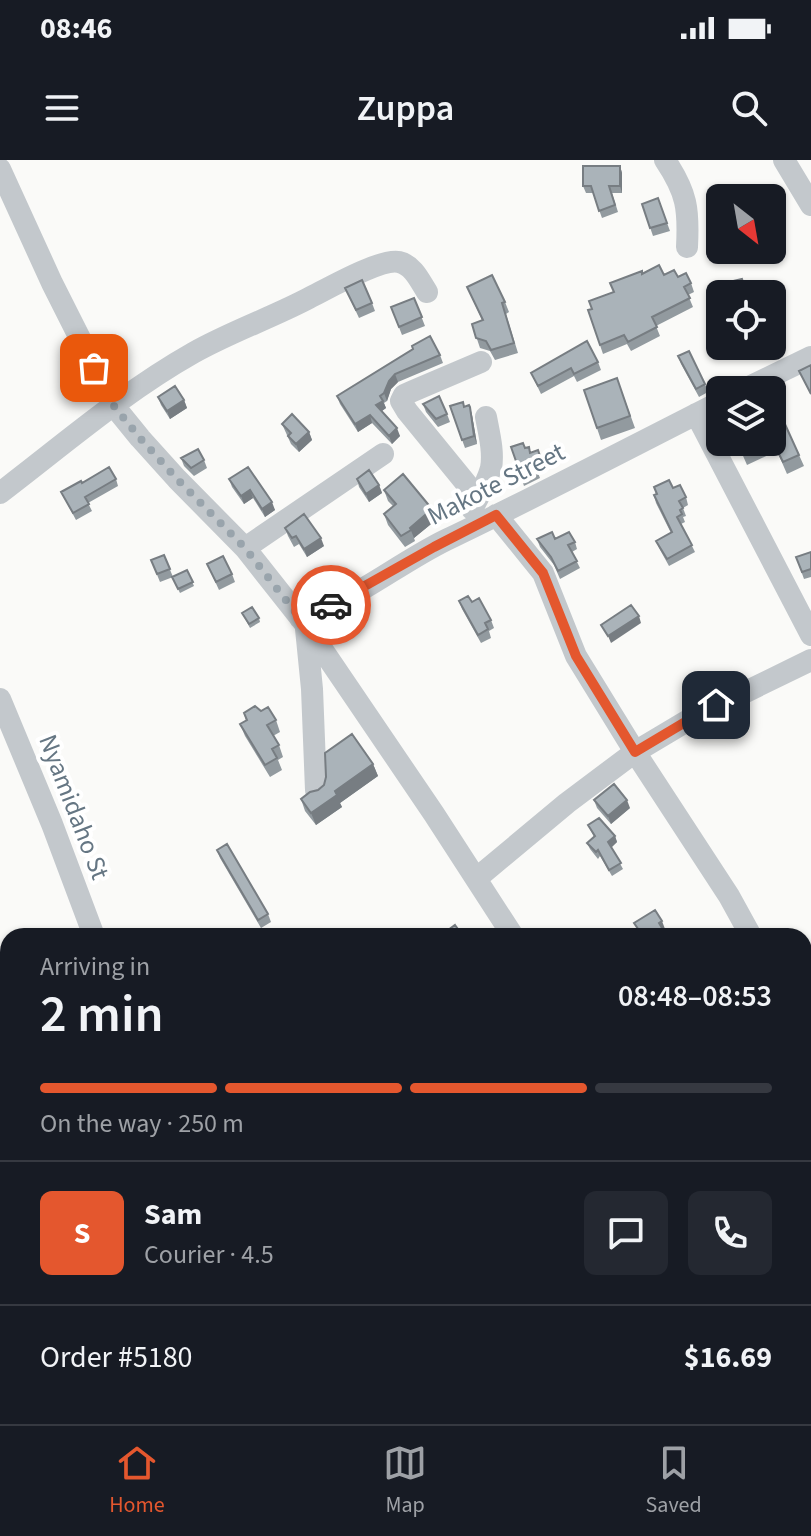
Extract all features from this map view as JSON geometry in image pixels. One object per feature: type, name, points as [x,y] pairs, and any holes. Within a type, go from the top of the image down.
[{"type":"street","points":[[665,160],[682,188],[688,215],[687,247]]},
{"type":"street","points":[[784,160],[811,205]]},
{"type":"street","points":[[0,169],[52,283],[114,406],[177,479],[245,548],[303,621],[386,740],[508,928]]},
{"type":"street","points":[[0,493],[114,406],[192,353],[250,324],[384,263],[396,261],[408,265],[427,292]]},
{"type":"street","points":[[772,376],[811,357]]},
{"type":"street","points":[[478,498],[401,401],[404,395],[481,362]]},
{"type":"street","name":"Makote Street","points":[[303,621],[425,552],[706,409]]},
{"type":"street","points":[[696,414],[811,635]]},
{"type":"street","points":[[459,535],[491,467],[486,417]]},
{"type":"street","points":[[245,548],[383,454]]},
{"type":"street","points":[[496,515],[543,573],[576,656],[747,928]]},
{"type":"street","points":[[303,621],[312,689],[316,790]]},
{"type":"street","points":[[477,878],[567,803],[635,752],[692,718],[811,660]]},
{"type":"street","name":"Nyamidaho St","points":[[0,699],[91,928]]},
{"type":"building","points":[[583,166],[620,166],[620,186],[609,186],[615,205],[599,211],[591,186],[583,186]]},
{"type":"building","points":[[658,198],[667,223],[650,228],[642,204]]},
{"type":"building","points":[[659,265],[664,275],[674,270],[678,277],[686,273],[691,283],[684,287],[690,298],[652,317],[657,327],[628,342],[624,335],[600,345],[588,310],[592,309],[589,301],[614,292],[610,283],[642,271],[642,274]]},
{"type":"building","points":[[492,275],[505,302],[502,303],[514,343],[491,350],[486,341],[476,338],[472,324],[483,320],[467,287]]},
{"type":"building","points":[[362,280],[372,303],[356,310],[345,288]]},
{"type":"building","points":[[414,298],[422,317],[399,327],[391,307]]},
{"type":"building","points":[[430,336],[440,355],[395,374],[380,396],[383,401],[376,405],[397,428],[389,436],[370,415],[355,424],[337,396]]},
{"type":"building","points":[[587,341],[598,362],[574,374],[571,368],[538,386],[531,373]]},
{"type":"building","points":[[689,351],[705,384],[696,389],[678,356]]},
{"type":"building","points":[[811,365],[811,394],[799,371]]},
{"type":"building","points":[[617,378],[630,416],[597,428],[584,390]]},
{"type":"building","points":[[175,386],[184,400],[167,411],[158,397]]},
{"type":"building","points":[[439,396],[447,414],[436,419],[423,404]]},
{"type":"building","points":[[463,402],[464,407],[470,407],[474,436],[462,440],[450,406]]},
{"type":"building","points":[[292,414],[309,432],[296,444],[282,424]]},
{"type":"building","points":[[786,426],[799,455],[783,462],[780,456],[786,456]]},
{"type":"building","points":[[523,443],[525,448],[529,447],[530,453],[538,450],[542,462],[535,465],[537,470],[522,478],[511,447]]},
{"type":"building","points":[[198,449],[204,460],[191,468],[181,458]]},
{"type":"building","points":[[109,467],[116,479],[85,497],[89,504],[73,513],[61,492]]},
{"type":"building","points":[[248,467],[272,502],[262,509],[250,490],[241,496],[229,479]]},
{"type":"building","points":[[369,470],[379,485],[366,494],[357,479]]},
{"type":"building","points":[[403,474],[432,509],[401,536],[384,514],[396,504],[384,490]]},
{"type":"building","points":[[669,480],[673,488],[680,485],[686,497],[679,501],[683,508],[680,510],[682,514],[677,517],[692,545],[667,559],[656,541],[672,532],[654,495],[657,494],[654,487]]},
{"type":"building","points":[[304,514],[321,538],[304,549],[296,536],[292,538],[285,528]]},
{"type":"building","points":[[552,532],[555,539],[569,532],[575,542],[568,545],[577,561],[558,571],[537,539]]},
{"type":"building","points":[[811,552],[811,569],[802,572],[796,557]]},
{"type":"building","points":[[164,555],[170,569],[157,574],[151,560]]},
{"type":"building","points":[[223,556],[232,574],[216,582],[207,564]]},
{"type":"building","points":[[187,570],[193,582],[178,589],[172,577]]},
{"type":"building","points":[[468,596],[472,602],[479,598],[491,620],[485,623],[488,629],[478,635],[459,601]]},
{"type":"building","points":[[631,605],[639,616],[608,636],[601,625]]},
{"type":"building","points":[[252,607],[259,618],[249,624],[242,613]]},
{"type":"building","points":[[255,706],[261,711],[268,707],[276,720],[267,725],[279,745],[272,749],[277,758],[265,765],[240,724],[247,720],[244,713]]},
{"type":"building","points":[[352,734],[373,764],[311,813],[301,799],[324,785],[325,753]]},
{"type":"building","points":[[614,784],[627,800],[608,816],[594,800]]},
{"type":"building","points":[[599,818],[615,836],[608,842],[621,863],[609,870],[598,850],[596,852],[587,843],[595,836],[588,825]]},
{"type":"building","points":[[227,844],[268,914],[258,920],[217,850]]},
{"type":"building","points":[[655,910],[662,921],[659,923],[662,928],[637,928],[634,923]]},
{"type":"way so far","points":[[94,368],[114,406],[140,438],[245,548],[300,618],[331,605]]},
{"type":"route","points":[[331,605],[496,515],[543,573],[576,656],[635,752],[716,705]]}]
